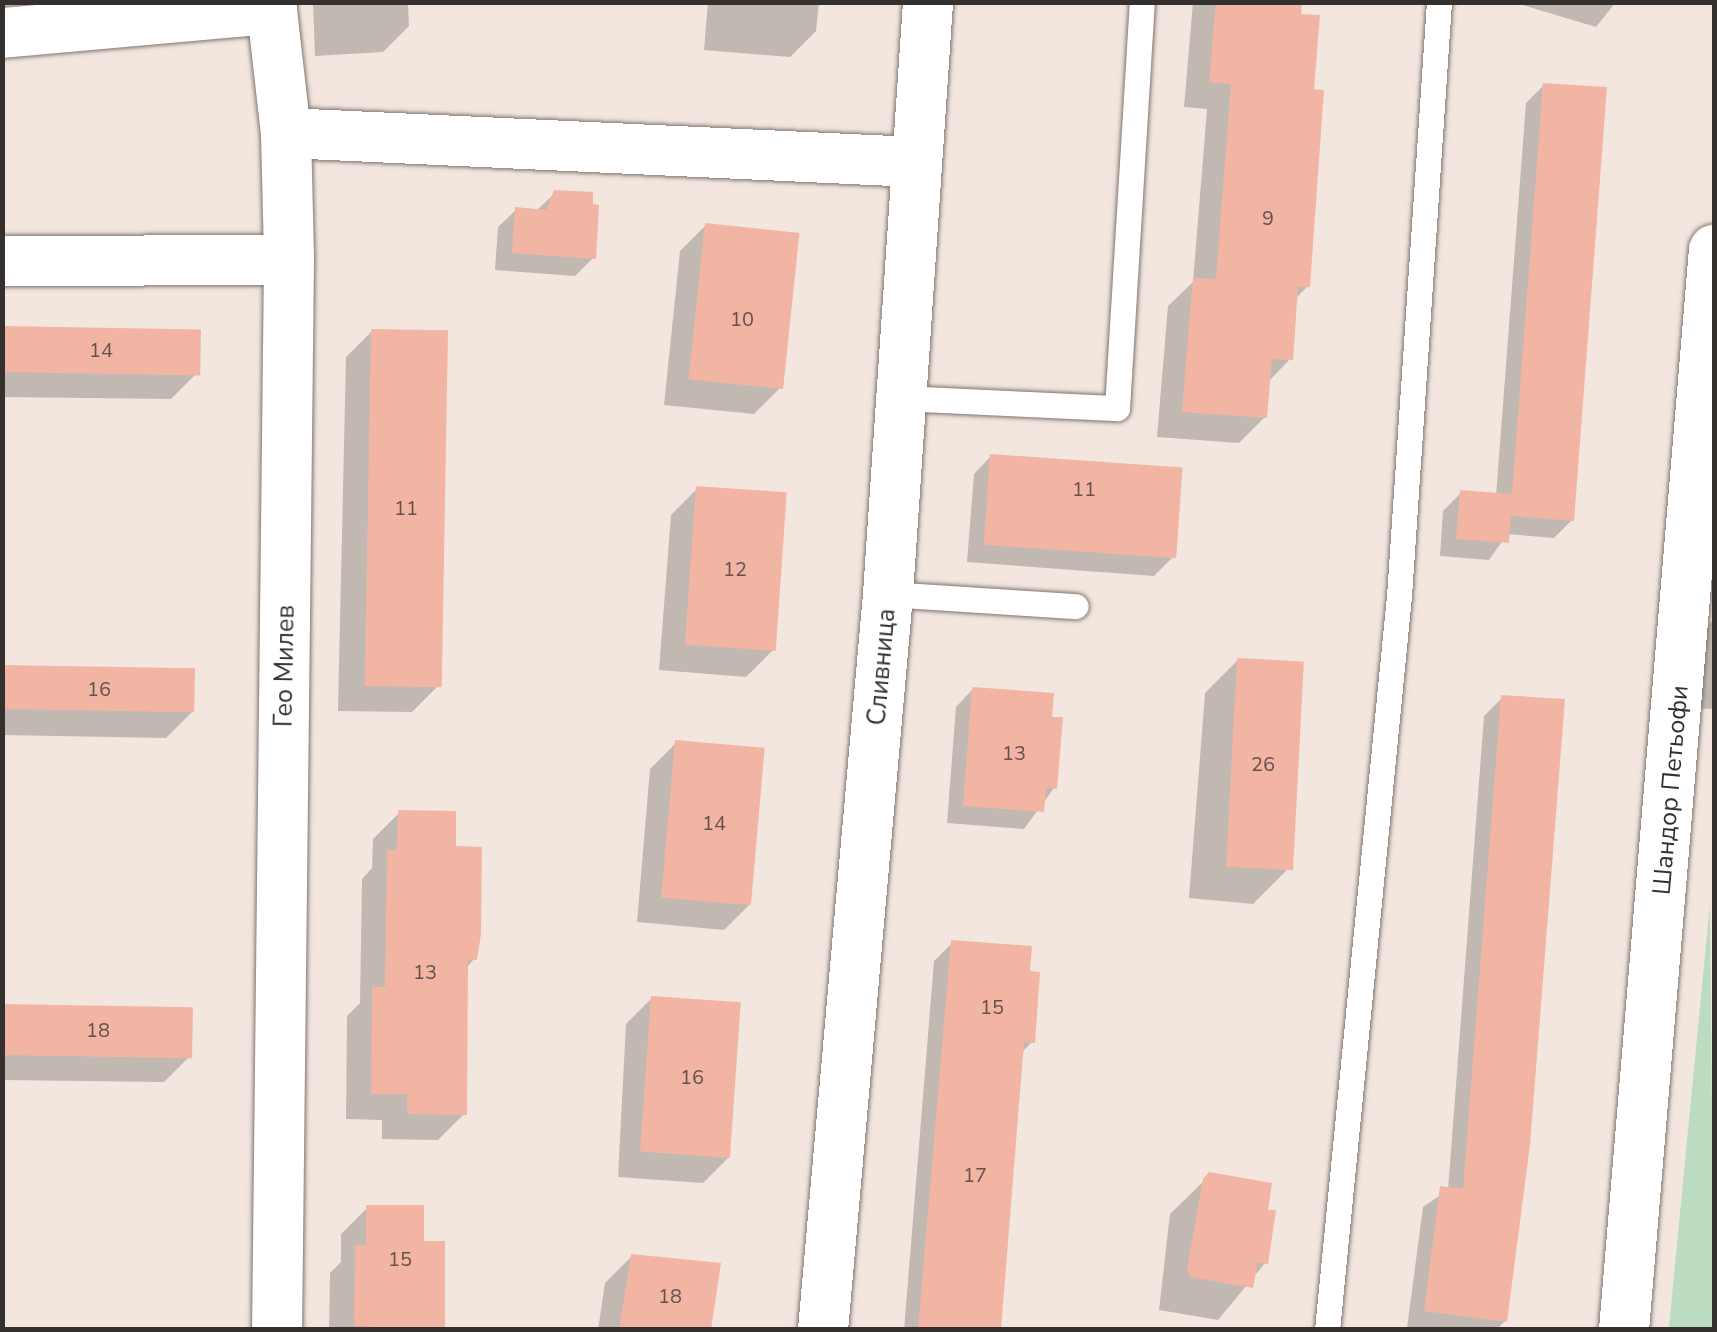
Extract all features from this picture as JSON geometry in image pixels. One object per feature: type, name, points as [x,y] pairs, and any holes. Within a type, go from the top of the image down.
[{"type":"street","name":"Сливница","points":[[824,1330],[888,594],[928,2]]},
{"type":"street","points":[[2,34],[272,6]]},
{"type":"street","name":"Гео Милев","points":[[272,6],[286,133],[288,260],[277,1330]]},
{"type":"street","points":[[286,133],[916,162]]},
{"type":"street","name":"Шандор Петьофи","points":[[1624,1330],[1714,250]]},
{"type":"street","points":[[2,261],[288,260]]},
{"type":"lane","points":[[902,398],[1118,408],[1142,2]]},
{"type":"lane","points":[[1327,1330],[1399,596],[1440,2]]},
{"type":"lane","points":[[888,594],[1076,606]]},
{"type":"green space","points":[[1710,904],[1714,1329],[1669,1329],[1674,1275]]},
{"type":"building","points":[[1216,2],[1302,2],[1301,14],[1320,15],[1314,89],[1324,90],[1310,287],[1298,287],[1293,360],[1272,359],[1267,418],[1182,412],[1193,278],[1216,279],[1231,84],[1209,82]]},
{"type":"building","points":[[1543,83],[1607,87],[1574,521],[1511,516],[1509,543],[1456,539],[1460,490],[1512,494]]},
{"type":"building","points":[[554,190],[593,192],[593,204],[599,205],[596,259],[512,253],[515,207],[546,210]]},
{"type":"building","points":[[705,223],[799,233],[783,389],[689,379]]},
{"type":"building","points":[[2,326],[201,329],[200,375],[2,372]]},
{"type":"building","points":[[371,329],[448,330],[442,687],[365,686]]},
{"type":"building","points":[[990,454],[1183,467],[1176,558],[984,545]]},
{"type":"building","points":[[696,486],[787,492],[776,651],[685,645]]},
{"type":"building","points":[[1237,658],[1304,662],[1293,870],[1226,867]]},
{"type":"building","points":[[2,665],[195,668],[194,712],[2,709]]},
{"type":"building","points":[[972,687],[1054,693],[1052,717],[1063,717],[1057,789],[1046,788],[1044,812],[963,806]]},
{"type":"building","points":[[1501,695],[1565,699],[1530,1145],[1507,1322],[1424,1311],[1440,1186],[1463,1189]]},
{"type":"building","points":[[675,740],[765,748],[751,905],[661,897]]},
{"type":"building","points":[[398,810],[456,811],[456,846],[482,847],[481,934],[477,960],[468,959],[467,1115],[407,1114],[407,1094],[371,1094],[372,987],[385,987],[387,850],[397,850]]},
{"type":"building","points":[[951,940],[1032,946],[1030,971],[1040,972],[1035,1043],[1024,1042],[1001,1330],[918,1330]]},
{"type":"building","points":[[651,996],[741,1002],[730,1158],[640,1152]]},
{"type":"building","points":[[2,1004],[193,1007],[192,1058],[2,1055]]},
{"type":"building","points":[[1209,1172],[1272,1183],[1268,1210],[1276,1210],[1268,1264],[1258,1262],[1253,1288],[1191,1277],[1187,1269],[1203,1179]]},
{"type":"building","points":[[366,1205],[424,1205],[424,1241],[445,1241],[445,1330],[354,1326],[355,1245],[366,1245]]},
{"type":"building","points":[[631,1254],[721,1263],[711,1330],[619,1330]]}]
